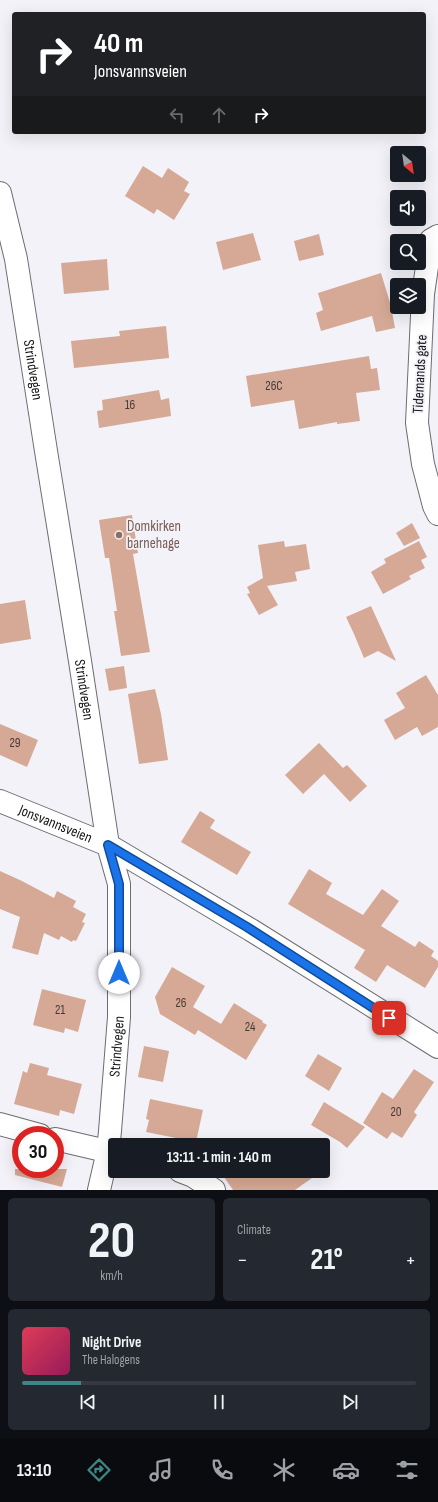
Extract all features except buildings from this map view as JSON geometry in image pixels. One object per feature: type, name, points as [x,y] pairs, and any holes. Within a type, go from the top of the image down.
[{"type":"street","name":"Strindvegen","points":[[0,193],[16,259],[108,845],[119,884],[119,1017],[113,1138]]},
{"type":"street","name":"Tidemands gate","points":[[438,236],[431,240],[423,294],[417,422],[423,464],[434,506],[438,514]]},
{"type":"street","name":"Jonsvannsveien","points":[[0,801],[108,845],[247,927],[438,1047]]},
{"type":"street","points":[[0,1124],[12,1127]]},
{"type":"street","points":[[64,1141],[108,1151]]},
{"type":"street","name":"Strindvegen","points":[[100,1190],[108,1165]]},
{"type":"street","points":[[196,1178],[214,1190]]},
{"type":"place","name":"Domkirken barnehage","points":[[119,535]]},
{"type":"route","points":[[119,973],[119,884],[108,845],[247,927],[389,1018]]}]
